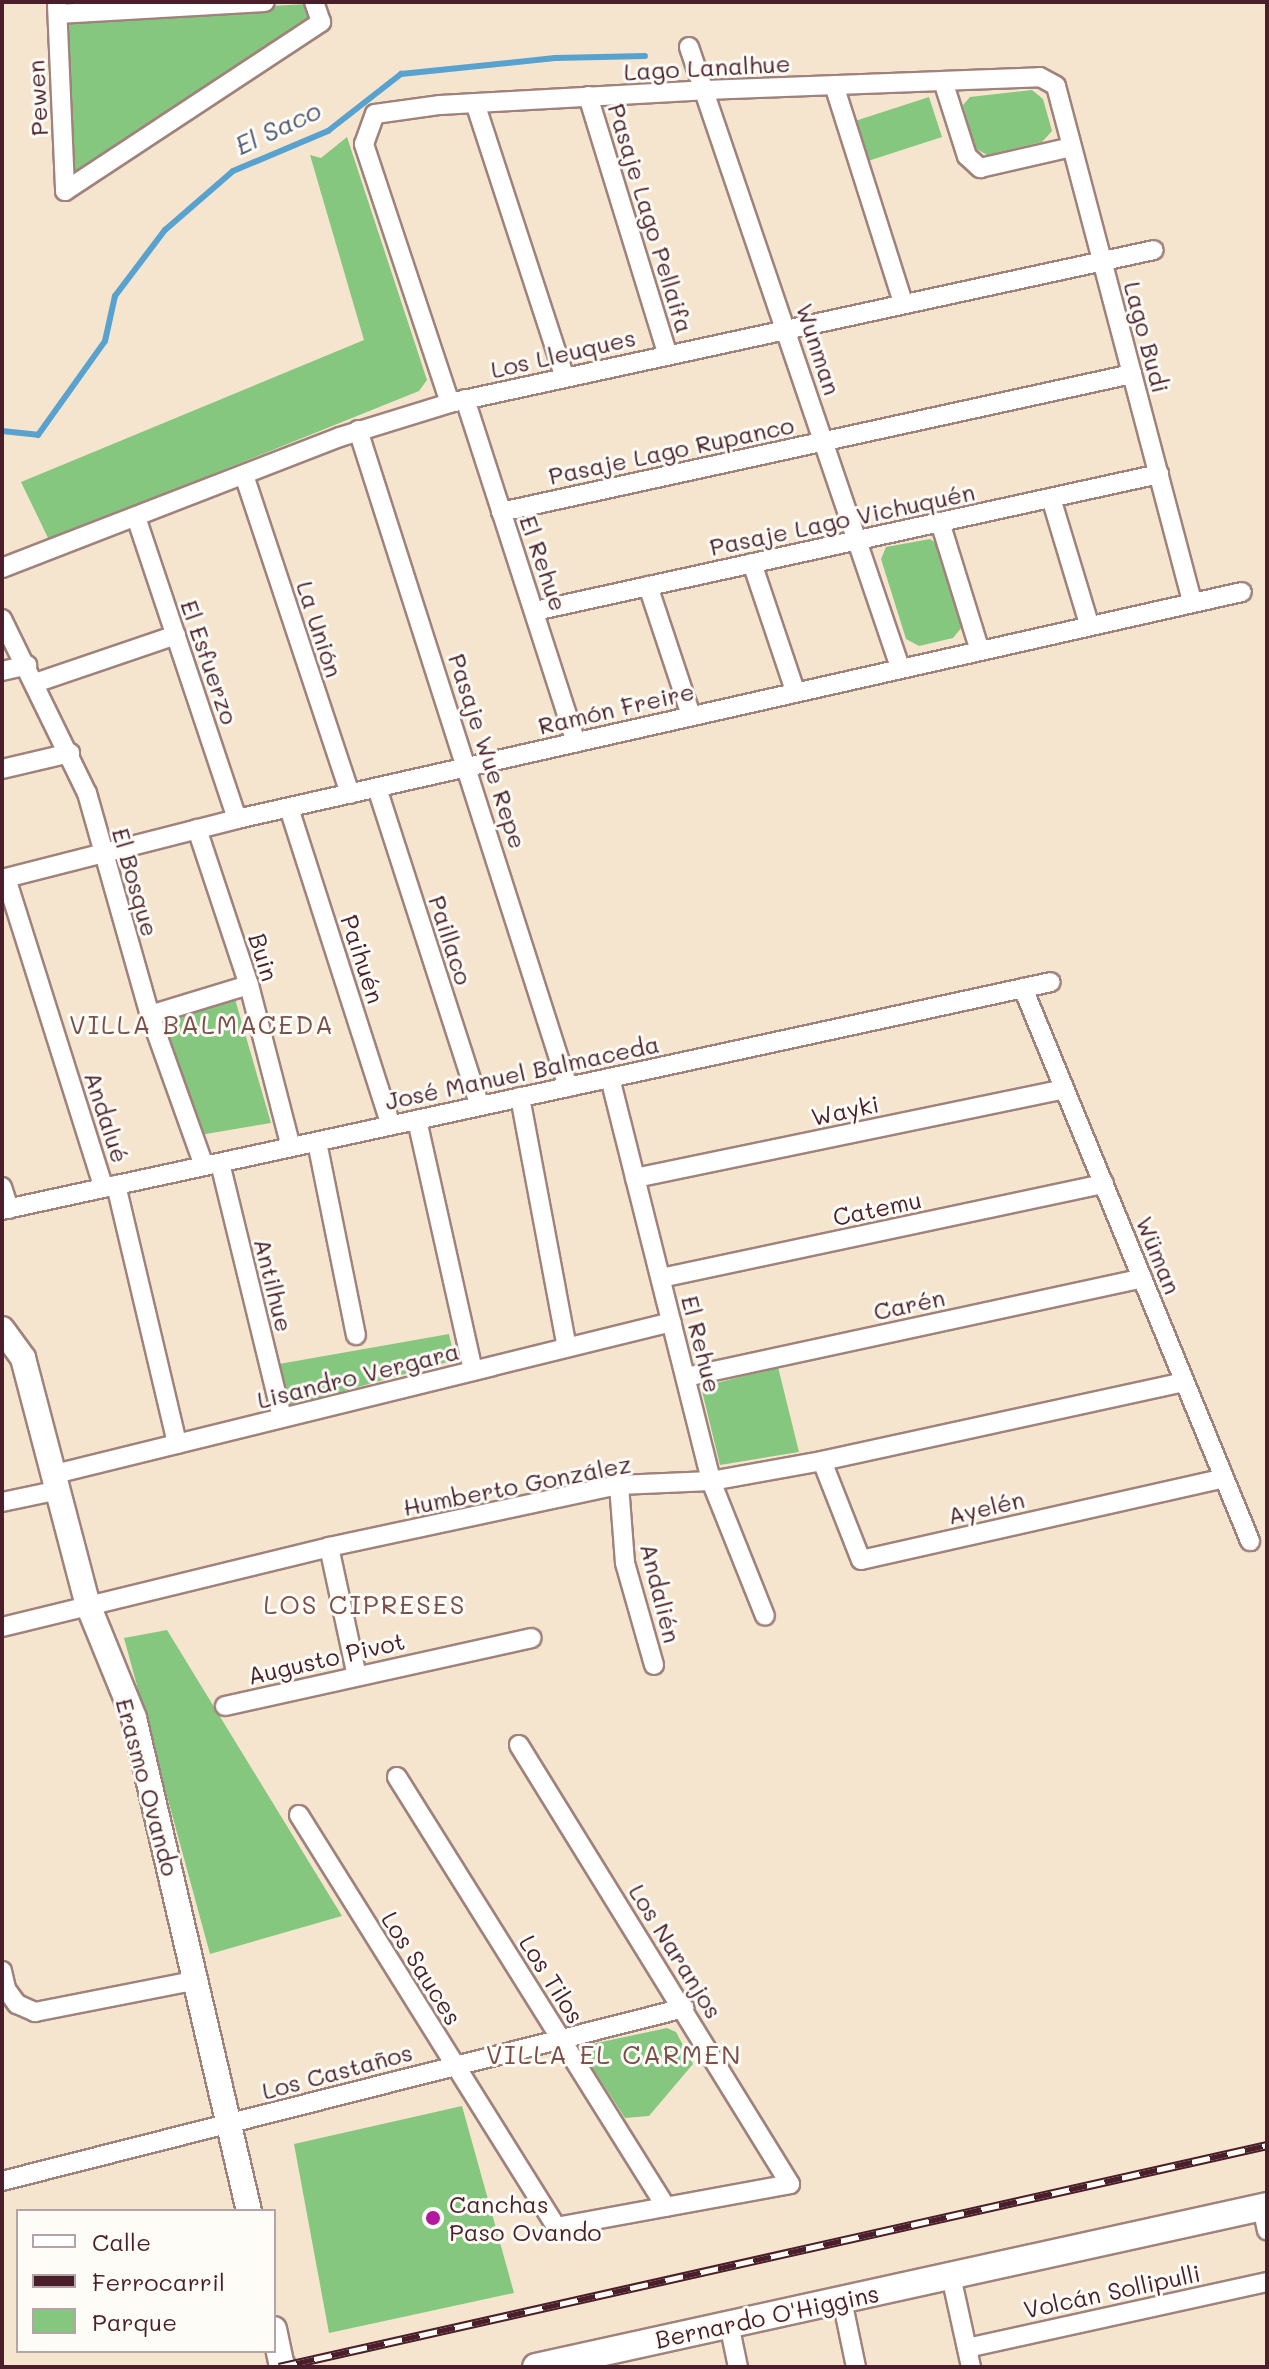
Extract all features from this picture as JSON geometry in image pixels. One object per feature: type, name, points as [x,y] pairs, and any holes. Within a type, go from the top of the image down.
[{"type":"main road","name":"Bernardo O'Higgins","points":[[536,2367],[951,2276],[1265,2214]]},
{"type":"street","points":[[57,8],[265,2]]},
{"type":"street","name":"Pewen","points":[[57,8],[65,191],[321,22],[314,2]]},
{"type":"street","name":"Wunman","points":[[689,47],[900,667]]},
{"type":"street","name":"Lago Lanalhue","points":[[368,127],[378,113],[588,96],[1040,77],[1056,86]]},
{"type":"street","points":[[943,81],[967,156],[980,168],[1072,147]]},
{"type":"street","points":[[834,85],[903,303]]},
{"type":"street","name":"Lago Budi","points":[[1056,86],[1192,601]]},
{"type":"street","name":"Pasaje Lago Pellaifa","points":[[588,96],[667,353]]},
{"type":"street","points":[[475,103],[565,378]]},
{"type":"street","name":"El Rehue","points":[[368,127],[367,156],[501,512],[576,742]]},
{"type":"street","name":"Los Lleuques","points":[[2,568],[137,520],[358,430],[457,401],[667,353],[1154,250]]},
{"type":"street","name":"Pasaje Lago Rupanco","points":[[501,512],[1132,374]]},
{"type":"street","name":"Pasaje Wue Repe","points":[[358,430],[470,767],[568,1087]]},
{"type":"street","name":"Pasaje Lago Vichuquén","points":[[535,611],[1159,474]]},
{"type":"street","name":"La Unión","points":[[245,478],[350,794]]},
{"type":"street","points":[[1051,498],[1089,624]]},
{"type":"street","name":"El Esfuerzo","points":[[137,520],[237,819]]},
{"type":"street","points":[[940,522],[979,648]]},
{"type":"street","points":[[752,563],[795,691]]},
{"type":"street","points":[[648,586],[691,715]]},
{"type":"street","name":"Ramón Freire","points":[[4,878],[237,819],[979,648],[1242,592]]},
{"type":"street","name":"El Bosque","points":[[2,619],[87,793],[150,1015],[212,1165]]},
{"type":"street","points":[[2,671],[31,674],[176,635]]},
{"type":"street","points":[[2,769],[70,753]]},
{"type":"street","name":"Paillaco","points":[[377,788],[480,1106]]},
{"type":"street","name":"Paihuén","points":[[289,808],[391,1125]]},
{"type":"street","name":"Buin","points":[[197,829],[249,985],[291,1147]]},
{"type":"street","name":"Andalué","points":[[4,878],[110,1186],[177,1444]]},
{"type":"street","name":"José Manuel Balmaceda","points":[[6,1210],[1051,982]]},
{"type":"street","points":[[150,1015],[249,985]]},
{"type":"street","name":"Wüman","points":[[1023,988],[1250,1541]]},
{"type":"street","name":"El Rehue","points":[[610,1078],[711,1481],[765,1616]]},
{"type":"street","name":"Wayki","points":[[635,1178],[1064,1089]]},
{"type":"street","points":[[520,1097],[567,1347]]},
{"type":"street","points":[[417,1120],[473,1371]]},
{"type":"street","points":[[317,1142],[356,1335]]},
{"type":"street","name":"Antilhue","points":[[212,1165],[282,1418]]},
{"type":"street","name":"Catemu","points":[[661,1278],[1104,1184]]},
{"type":"street","points":[[2,1187],[6,1210]]},
{"type":"street","name":"Carén","points":[[686,1377],[1142,1278]]},
{"type":"street","name":"Lisandro Vergara","points":[[2,1502],[177,1444],[672,1322]]},
{"type":"street","name":"Erasmo Ovando","points":[[2,1329],[23,1358],[88,1605],[134,1718],[198,1980],[249,2209]]},
{"type":"street","name":"Humberto González","points":[[2,1627],[329,1547],[619,1485],[711,1481],[822,1461],[1185,1382]]},
{"type":"street","name":"Ayelén","points":[[822,1461],[861,1560],[1224,1478]]},
{"type":"street","name":"Andalién","points":[[619,1485],[625,1563],[654,1665]]},
{"type":"street","points":[[329,1547],[357,1676]]},
{"type":"street","name":"Augusto Pivot","points":[[225,1706],[532,1638]]},
{"type":"street","name":"Los Naranjos","points":[[519,1745],[790,2184],[666,2207]]},
{"type":"street","name":"Los Tilos","points":[[397,1777],[666,2207]]},
{"type":"street","name":"Los Sauces","points":[[299,1815],[556,2227],[666,2207]]},
{"type":"street","points":[[2,1971],[17,2004],[35,2012],[198,1980]]},
{"type":"street","name":"Los Castaños","points":[[2,2181],[684,2008]]},
{"type":"street","points":[[951,2276],[971,2367]]},
{"type":"street","name":"Volcán Sollipulli","points":[[967,2348],[1267,2282]]},
{"type":"street","points":[[842,2300],[856,2367]]},
{"type":"street","points":[[729,2324],[738,2367]]},
{"type":"street","points":[[276,2338],[282,2367]]},
{"type":"green space","points":[[308,4],[315,21],[68,186],[61,17]]},
{"type":"green space","points":[[1032,90],[1043,99],[1052,131],[1042,142],[987,155],[975,148],[963,105],[970,97]]},
{"type":"green space","points":[[929,97],[942,137],[868,161],[855,121]]},
{"type":"green space","points":[[347,137],[427,380],[419,391],[49,540],[21,482],[364,340],[310,155],[321,158]]},
{"type":"green space","points":[[930,539],[940,546],[963,626],[953,638],[919,646],[906,639],[881,559],[886,547]]},
{"type":"green space","points":[[235,999],[271,1123],[200,1135],[161,1022]]},
{"type":"green space","points":[[449,1334],[455,1360],[290,1406],[279,1364]]},
{"type":"green space","points":[[778,1367],[799,1452],[720,1465],[701,1387]]},
{"type":"green space","points":[[167,1630],[342,1916],[210,1954],[124,1638]]},
{"type":"green space","points":[[667,2028],[676,2032],[693,2064],[649,2116],[625,2118],[584,2055],[592,2044]]},
{"type":"green space","points":[[462,2106],[514,2293],[329,2333],[294,2144]]},
{"type":"waterway","name":"El Saco","points":[[2,431],[38,435],[105,341],[115,296],[165,230],[233,171],[328,131],[401,74],[555,58],[645,56]]},
{"type":"railway","points":[[279,2367],[1267,2145]]},
{"type":"place","name":"Canchas Paso Ovando","points":[[433,2218]]},
{"type":"district","name":"VILLA BALMACEDA","points":[[202,1025]]},
{"type":"district","name":"LOS CIPRESES","points":[[365,1605]]},
{"type":"district","name":"VILLA EL CARMEN","points":[[614,2055]]}]
